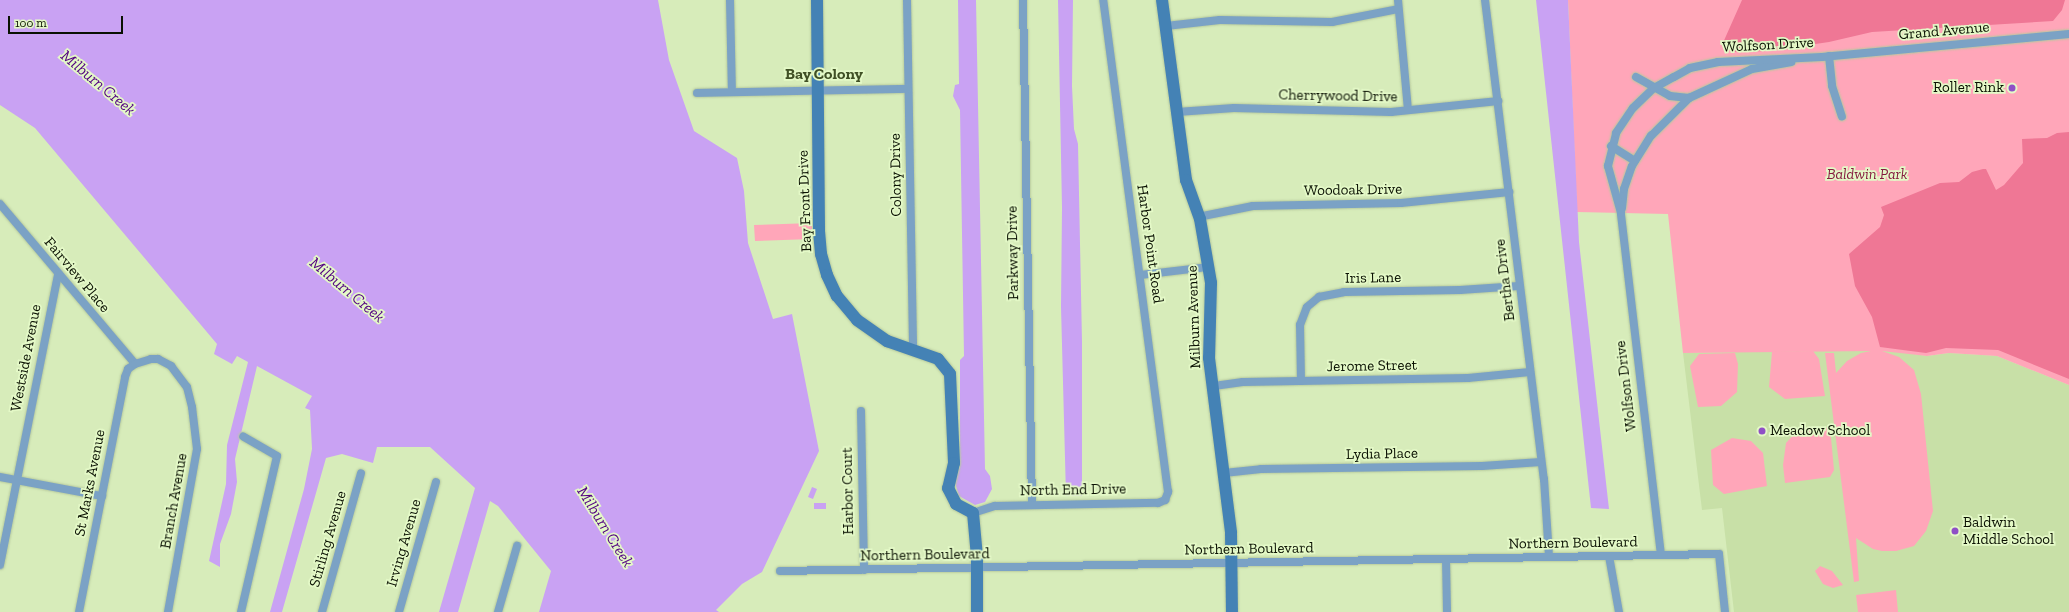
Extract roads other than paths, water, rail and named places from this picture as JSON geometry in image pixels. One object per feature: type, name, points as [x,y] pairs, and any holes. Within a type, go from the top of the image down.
[{"type":"street","points":[[730,0],[732,92]]},
{"type":"street","name":"Bay Front Drive","points":[[817,0],[819,230],[827,275],[837,296],[857,320],[887,341],[938,359],[950,374],[954,463],[948,488],[956,504],[973,513]]},
{"type":"street","name":"Colony Drive","points":[[907,0],[913,350]]},
{"type":"street","name":"Parkway Drive","points":[[1023,0],[1032,505]]},
{"type":"street","name":"Harbor Point Road","points":[[1103,0],[1168,492]]},
{"type":"street","name":"Milburn Avenue","points":[[1162,0],[1186,180],[1198,217],[1208,267],[1212,301],[1209,358],[1214,386],[1231,533],[1232,612]]},
{"type":"street","points":[[1398,0],[1408,110]]},
{"type":"street","name":"Bertha Drive","points":[[1485,0],[1541,462],[1549,557]]},
{"type":"street","points":[[1166,26],[1220,20],[1332,22],[1398,9]]},
{"type":"street","name":"Grand Avenue","points":[[1825,56],[2069,34]]},
{"type":"street","points":[[1825,56],[1832,86],[1842,116]]},
{"type":"street","name":"Wolfson Drive","points":[[1661,555],[1621,213],[1608,166],[1611,146],[1624,120],[1654,88],[1690,68],[1718,62],[1825,56]]},
{"type":"street","name":"Wolfson Drive","points":[[1621,213],[1624,189],[1635,161],[1651,136],[1689,98],[1752,69],[1825,56]]},
{"type":"street","points":[[1636,77],[1670,96],[1689,98]]},
{"type":"street","points":[[697,92],[908,89]]},
{"type":"street","name":"Cherrywood Drive","points":[[1177,112],[1234,108],[1377,113],[1498,101]]},
{"type":"street","points":[[1611,146],[1635,161]]},
{"type":"street","name":"Woodoak Drive","points":[[1198,217],[1253,206],[1401,203],[1509,192]]},
{"type":"street","name":"Fairview Place","points":[[0,204],[135,364]]},
{"type":"street","points":[[1140,275],[1208,267]]},
{"type":"street","name":"Westside Avenue","points":[[0,565],[58,274]]},
{"type":"street","name":"Iris Lane","points":[[1301,381],[1300,325],[1307,307],[1319,297],[1344,292],[1460,290],[1519,286]]},
{"type":"street","name":"Branch Avenue","points":[[135,364],[158,359],[171,366],[187,387],[192,407],[198,449],[195,472],[168,612]]},
{"type":"street","name":"St Marks Avenue","points":[[79,612],[125,377],[128,369],[135,364]]},
{"type":"street","name":"Jerome Street","points":[[1214,386],[1243,382],[1468,378],[1530,372]]},
{"type":"street","name":"Harbor Court","points":[[861,412],[864,570]]},
{"type":"street","points":[[241,612],[252,573],[277,456],[243,436]]},
{"type":"street","name":"Lydia Place","points":[[1224,472],[1268,469],[1482,466],[1541,462]]},
{"type":"street","name":"Stirling Avenue","points":[[322,612],[361,473]]},
{"type":"street","points":[[0,477],[102,496]]},
{"type":"street","name":"Irving Avenue","points":[[399,612],[436,482]]},
{"type":"street","name":"North End Drive","points":[[973,513],[995,506],[1158,503],[1166,500],[1168,492]]},
{"type":"street","points":[[973,513],[977,612]]},
{"type":"street","points":[[498,612],[517,546]]},
{"type":"street","name":"Northern Boulevard","points":[[780,571],[1719,554],[1725,612]]},
{"type":"street","points":[[1609,556],[1619,612]]},
{"type":"street","points":[[1446,559],[1447,612]]},
{"type":"water","name":"Milburn Creek","points":[[0,0],[658,0],[669,60],[694,131],[737,158],[744,191],[748,243],[773,319],[792,314],[819,451],[762,572],[742,584],[716,610],[719,612],[539,612],[551,571],[498,506],[490,501],[458,612],[439,612],[475,488],[430,447],[377,447],[373,463],[342,454],[326,458],[282,612],[270,612],[304,489],[312,449],[310,410],[305,408],[312,396],[257,366],[235,459],[237,482],[231,514],[220,544],[220,567],[209,561],[226,484],[227,445],[248,362],[237,356],[232,364],[214,354],[217,344],[35,128],[0,105]]},
{"type":"water","points":[[958,0],[976,0],[985,469],[990,476],[992,489],[985,502],[975,505],[959,496],[955,483],[960,466],[960,360],[964,356],[960,110],[953,96],[955,85],[959,84]]},
{"type":"water","points":[[1058,0],[1073,0],[1072,86],[1074,129],[1078,144],[1082,342],[1082,496],[1066,496],[1061,307],[1062,208]]},
{"type":"water","points":[[1536,0],[1568,0],[1579,242],[1609,509],[1591,508]]},
{"type":"water","points":[[812,487],[817,489],[813,499],[808,497]]},
{"type":"water","points":[[814,503],[826,503],[826,509],[814,509]]},
{"type":"place","name":"Roller Rink","points":[[2012,88]]},
{"type":"place","name":"Meadow School","points":[[1762,431]]},
{"type":"place","name":"Baldwin Middle School","points":[[1955,531]]},
{"type":"district","name":"Bay Colony","points":[[824,74]]},
{"type":"park label","name":"Baldwin Park","points":[[1867,175]]}]
